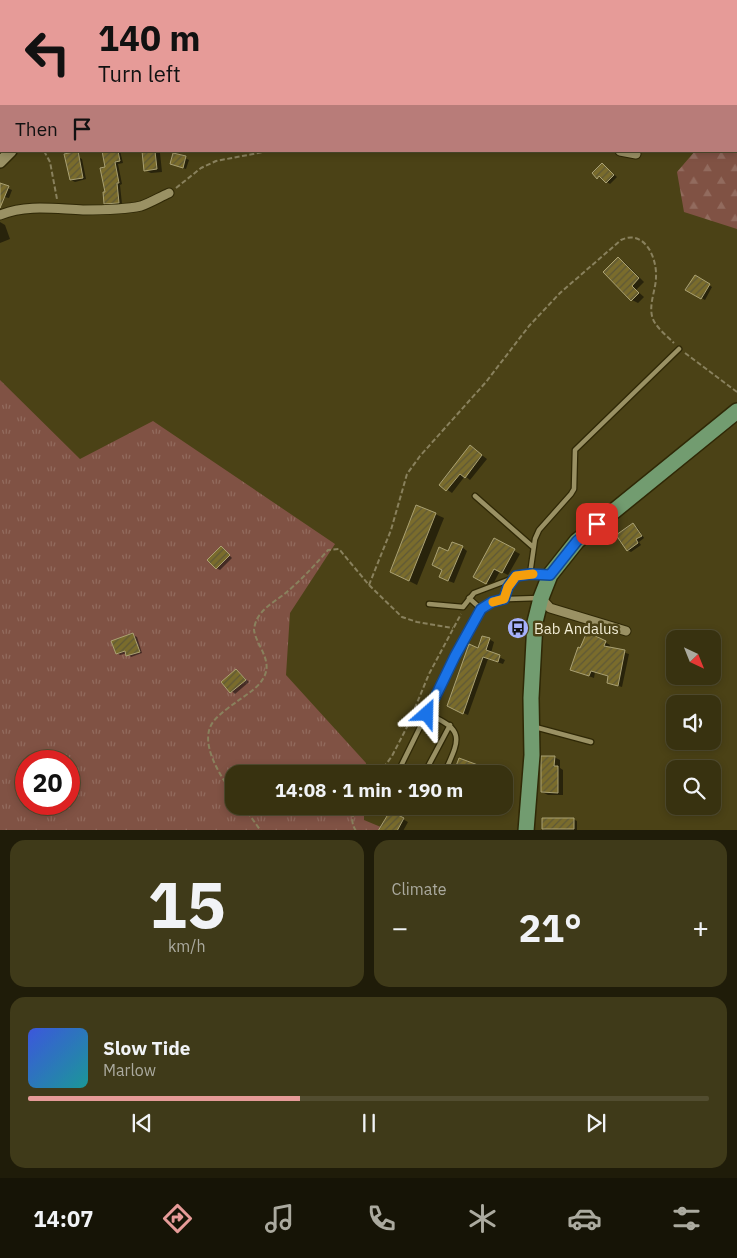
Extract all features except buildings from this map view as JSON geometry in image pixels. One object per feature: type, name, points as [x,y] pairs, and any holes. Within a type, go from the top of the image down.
[{"type":"main road","points":[[526,830],[532,755],[530,698],[535,622],[541,598],[550,575],[577,541],[737,411]]},
{"type":"street","points":[[0,162],[10,152]]},
{"type":"street","points":[[625,152],[636,154]]},
{"type":"street","points":[[0,215],[9,211],[24,209],[59,207],[82,210],[141,206],[169,193]]},
{"type":"street","points":[[541,598],[550,608],[626,631]]},
{"type":"lane","points":[[530,574],[533,548],[539,530],[571,494],[574,488],[575,450],[679,349]]},
{"type":"lane","points":[[475,496],[533,548]]},
{"type":"lane","points":[[429,604],[463,607],[474,593],[516,576],[530,574],[550,575]]},
{"type":"lane","points":[[504,599],[508,587],[516,576]]},
{"type":"lane","points":[[470,598],[481,609]]},
{"type":"lane","points":[[402,765],[455,656],[481,609],[492,602],[504,599],[541,598]]},
{"type":"lane","points":[[427,714],[445,721],[456,734],[456,747],[448,765]]},
{"type":"lane","points":[[429,765],[450,725]]},
{"type":"lane","points":[[532,726],[592,742]]},
{"type":"path","points":[[45,152],[50,162],[59,207]]},
{"type":"path","points":[[169,193],[201,168],[216,161],[264,152]]},
{"type":"path","points":[[369,585],[391,530],[407,474],[420,456],[486,382],[529,326],[560,293],[621,240],[629,236],[637,237],[645,243],[653,258],[656,275],[652,317],[659,327],[679,349],[737,392]]},
{"type":"path","points":[[225,779],[213,760],[208,734],[212,722],[256,688],[266,673],[265,657],[254,630],[256,620],[267,607],[307,574],[328,550],[339,549],[369,585],[402,617],[417,622],[453,628]]},
{"type":"path","points":[[386,765],[407,727],[429,674],[461,615],[463,607]]},
{"type":"path","points":[[250,815],[261,830]]},
{"type":"path","points":[[352,815],[352,824],[356,830]]},
{"type":"green space","points":[[694,152],[737,152],[737,229],[684,212],[677,172]]},
{"type":"green space","points":[[0,380],[80,459],[153,421],[335,544],[290,613],[286,675],[366,765],[225,765],[225,815],[364,815],[364,820],[388,830],[0,830]]},
{"type":"slow traffic","points":[[493,602],[504,599],[508,587],[516,576],[533,574]]},
{"type":"place","name":"Bab Andalus","points":[[518,628]]},
{"type":"route","points":[[427,714],[455,656],[481,609],[492,602],[504,599],[508,587],[516,576],[530,574],[550,575],[577,541],[597,524]]}]
